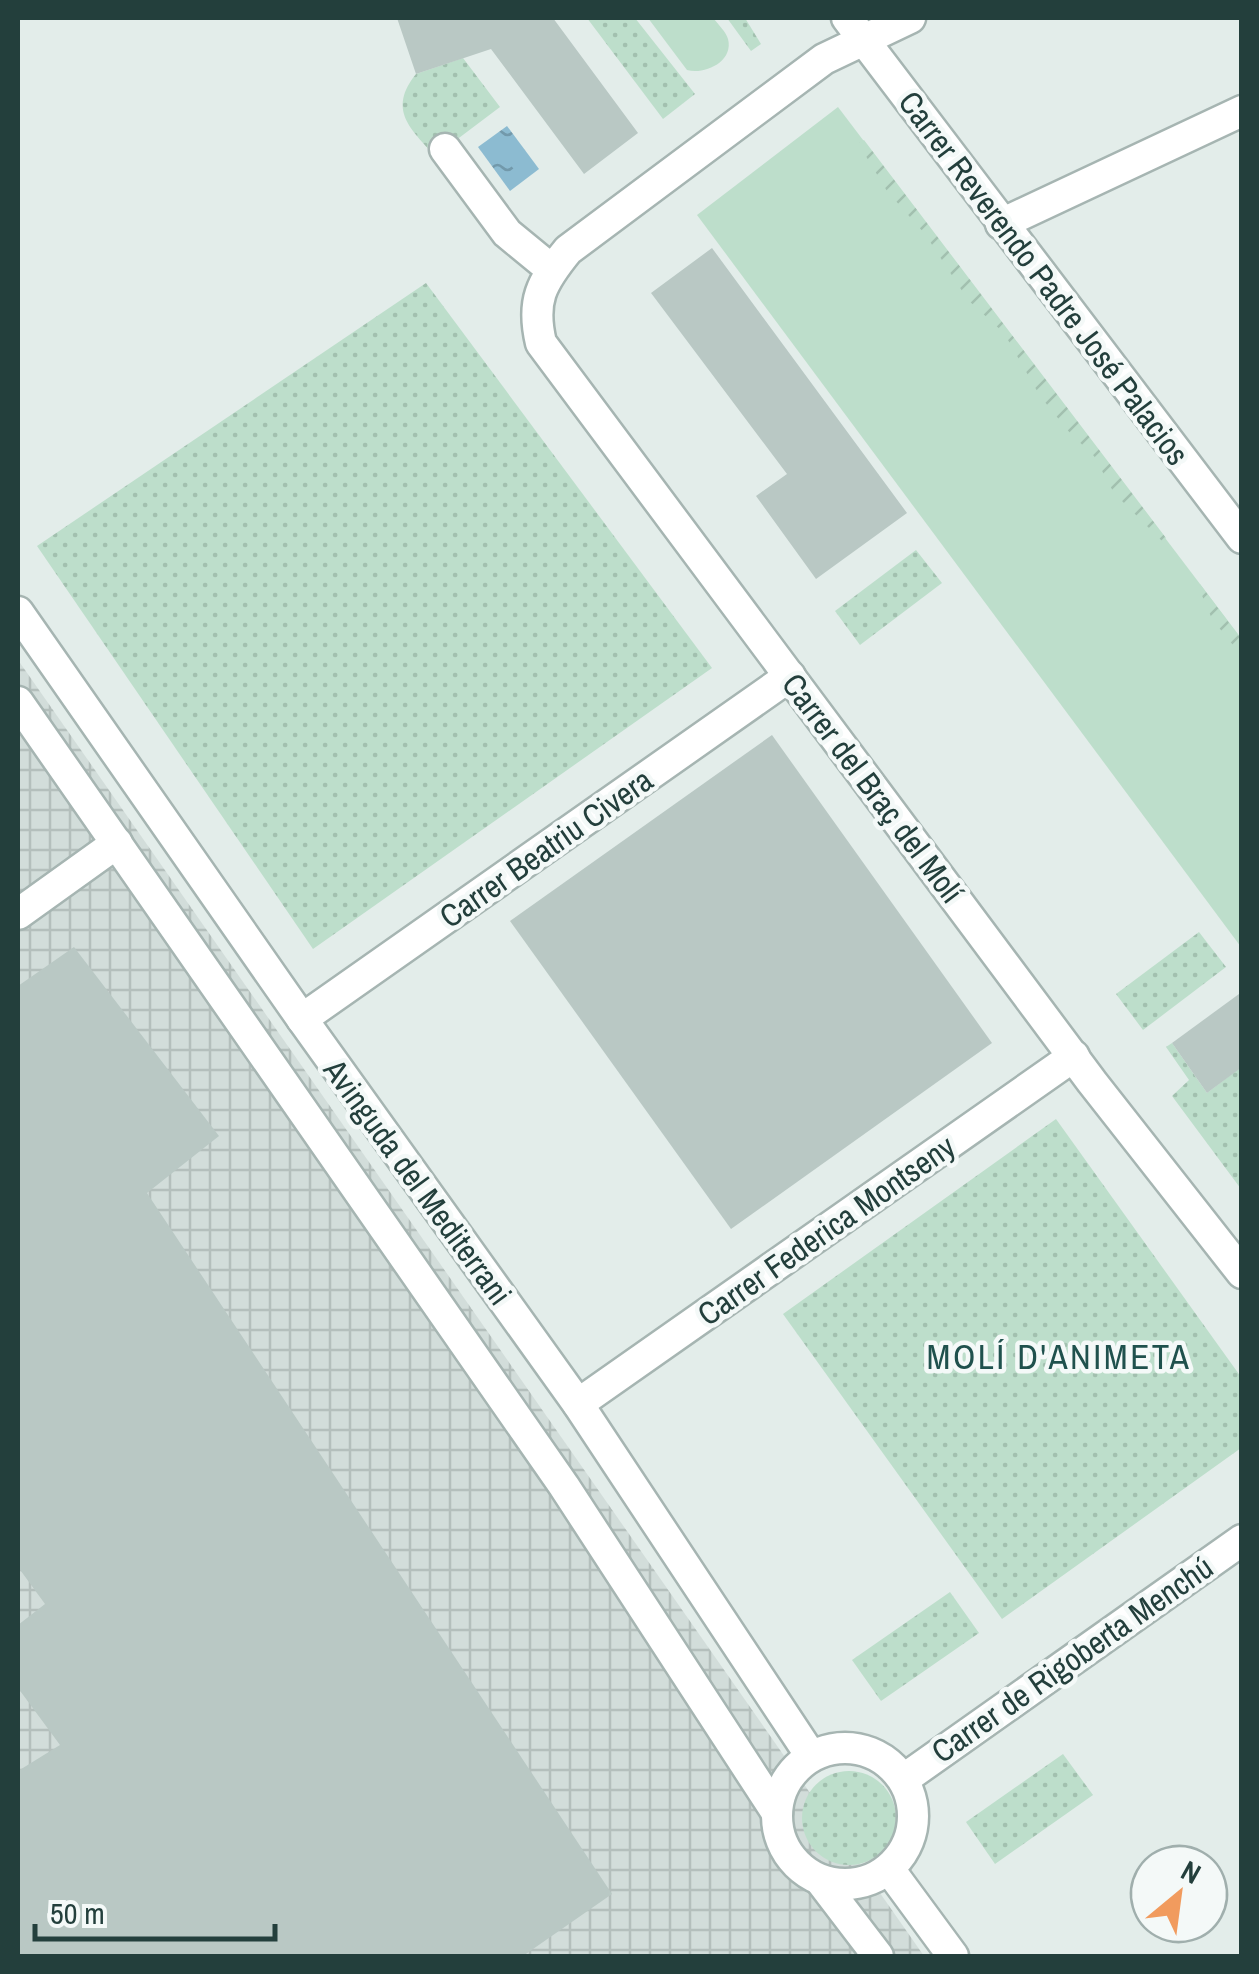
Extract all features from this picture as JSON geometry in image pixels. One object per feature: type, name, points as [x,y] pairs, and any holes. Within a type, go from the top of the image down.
[{"type":"street","points":[[445,149],[546,280],[568,250],[814,66],[855,29],[910,18]]},
{"type":"street","name":"Carrer Reverendo Padre José Palacios","points":[[855,29],[1242,538]]},
{"type":"street","points":[[1000,224],[1242,110]]},
{"type":"street","name":"Carrer del Braç del Molí","points":[[546,280],[534,315],[541,344],[1242,1274]]},
{"type":"street","name":"Avinguda del Mediterrani","points":[[18,612],[302,1019],[578,1404],[811,1756]]},
{"type":"street","name":"Carrer Beatriu Civera","points":[[302,1019],[790,676]]},
{"type":"street","name":"Avinguda del Mediterrani","points":[[18,702],[564,1486],[777,1813]]},
{"type":"street","points":[[18,914],[116,843]]},
{"type":"street","name":"Carrer Federica Montseny","points":[[578,1404],[1074,1056]]},
{"type":"street","name":"Carrer de Rigoberta Menchú","points":[[904,1779],[1242,1540]]},
{"type":"street","points":[[820,1880],[854,1884],[872,1880],[900,1858],[913,1827],[914,1810],[904,1779],[872,1752],[830,1749],[811,1756],[790,1774],[778,1799],[777,1813],[779,1834],[788,1853],[820,1880],[878,1956]]},
{"type":"street","points":[[888,1869],[953,1956]]},
{"type":"shaded area","points":[[18,660],[32,680],[924,1956],[18,1956]]},
{"type":"green space","points":[[587,18],[635,18],[695,94],[663,119]]},
{"type":"green space","points":[[648,18],[713,18],[728,39],[727,54],[709,68],[687,70]]},
{"type":"green space","points":[[727,18],[745,18],[761,44],[751,51]]},
{"type":"green space","points":[[463,58],[500,107],[435,156],[411,128],[403,98],[416,74]]},
{"type":"green space","points":[[838,107],[1241,638],[1241,947],[697,215]]},
{"type":"green space","points":[[864,140],[1166,538],[1162,541],[1114,493],[1094,456],[1040,396],[1004,333],[968,300],[925,234],[887,191],[861,148],[859,143]]},
{"type":"green space","points":[[426,283],[712,668],[313,949],[37,546]]},
{"type":"green space","points":[[916,550],[942,583],[860,645],[835,611]]},
{"type":"green space","points":[[1200,584],[1241,639],[1241,655],[1212,619]]},
{"type":"green space","points":[[1199,932],[1226,967],[1143,1030],[1116,994]]},
{"type":"green space","points":[[1172,1043],[1207,1093],[1241,1067],[1241,1189],[1172,1096],[1189,1080],[1166,1047]]},
{"type":"green space","points":[[1056,1119],[1241,1377],[1241,1448],[1002,1619],[783,1314]]},
{"type":"green space","points":[[950,1592],[979,1633],[881,1701],[852,1660]]},
{"type":"green space","points":[[1063,1754],[1093,1795],[995,1864],[966,1822]]},
{"type":"green space","points":[[849,1771],[867,1775],[882,1785],[892,1800],[896,1818],[892,1836],[882,1851],[867,1861],[849,1865],[831,1861],[816,1851],[806,1836],[802,1818],[806,1800],[816,1785],[831,1775]]},
{"type":"water","points":[[507,126],[539,169],[510,191],[478,147]]},
{"type":"building","points":[[397,18],[553,18],[638,133],[584,174],[491,49],[416,74]]},
{"type":"building","points":[[712,248],[907,513],[816,579],[756,496],[787,474],[651,293]]},
{"type":"building","points":[[772,735],[992,1043],[731,1229],[510,921]]},
{"type":"building","points":[[74,947],[219,1136],[147,1193],[612,1894],[523,1956],[18,1956],[18,1771],[60,1745],[18,1688],[18,1625],[45,1604],[18,1567],[18,986]]},
{"type":"building","points":[[1239,994],[1242,1067],[1207,1093],[1172,1043]]},
{"type":"district","name":"MOLÍ D'ANIMETA","points":[[1059,1356]]}]
